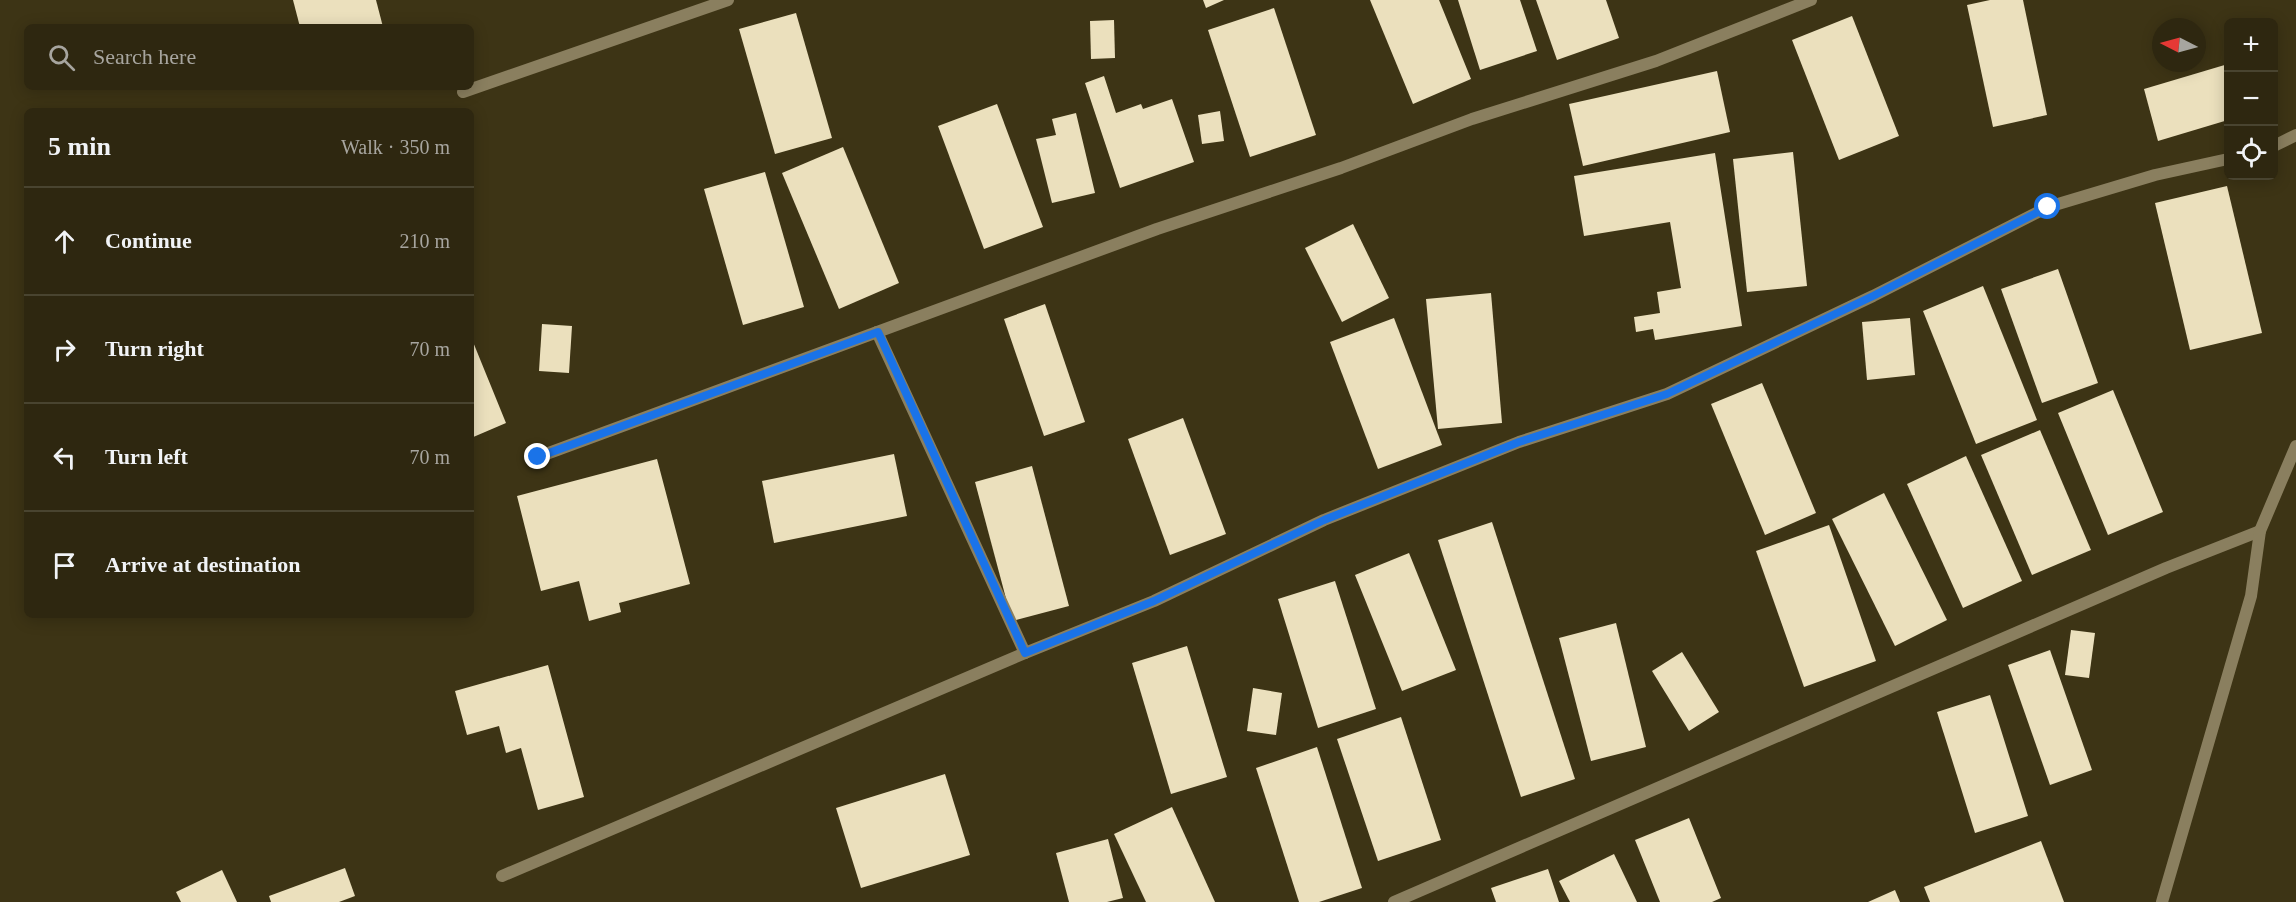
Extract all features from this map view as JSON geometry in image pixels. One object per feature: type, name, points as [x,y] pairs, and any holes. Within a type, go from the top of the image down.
[{"type":"street","points":[[474,88],[728,0]]},
{"type":"street","points":[[538,457],[1157,229],[1341,168],[1472,119],[1656,61],[1811,0]]},
{"type":"street","points":[[463,92],[469,90]]},
{"type":"street","points":[[2278,144],[2296,135]]},
{"type":"street","points":[[502,876],[1025,653],[1154,601],[1324,520],[1519,442],[1667,394],[1873,296],[2048,207],[2155,175],[2224,160]]},
{"type":"street","points":[[878,332],[1025,653]]},
{"type":"street","points":[[2162,902],[2251,596],[2260,531],[2296,446]]},
{"type":"street","points":[[1394,902],[2155,572],[2260,531]]},
{"type":"building","points":[[293,0],[376,0],[382,24],[299,24]]},
{"type":"building","points":[[1203,0],[1224,0],[1206,8]]},
{"type":"building","points":[[1370,0],[1439,0],[1471,79],[1413,104]]},
{"type":"building","points":[[1458,0],[1520,0],[1537,51],[1480,70]]},
{"type":"building","points":[[1536,0],[1606,0],[1619,38],[1557,60]]},
{"type":"building","points":[[1990,0],[2023,0],[2047,115],[1993,127],[1967,5]]},
{"type":"building","points":[[1274,8],[1316,135],[1250,157],[1208,30]]},
{"type":"building","points":[[796,13],[832,138],[775,154],[739,29]]},
{"type":"building","points":[[1852,16],[1899,136],[1839,160],[1792,40]]},
{"type":"building","points":[[1114,20],[1115,58],[1091,59],[1090,21]]},
{"type":"building","points":[[2224,65],[2224,121],[2158,141],[2144,89]]},
{"type":"building","points":[[1717,71],[1730,132],[1583,166],[1569,104]]},
{"type":"building","points":[[1104,76],[1116,113],[1141,104],[1143,109],[1172,99],[1194,162],[1120,188],[1085,83]]},
{"type":"building","points":[[997,104],[1043,227],[984,249],[938,126]]},
{"type":"building","points":[[1220,111],[1224,141],[1202,144],[1198,115]]},
{"type":"building","points":[[1076,113],[1095,193],[1052,203],[1036,139],[1056,135],[1052,119]]},
{"type":"building","points":[[843,147],[899,283],[839,309],[782,173]]},
{"type":"building","points":[[1793,152],[1807,286],[1747,292],[1733,159]]},
{"type":"building","points":[[1715,153],[1742,326],[1655,340],[1653,329],[1636,332],[1634,317],[1660,313],[1657,292],[1681,288],[1670,222],[1584,236],[1574,176]]},
{"type":"building","points":[[765,172],[804,307],[743,325],[704,189]]},
{"type":"building","points":[[2227,186],[2262,333],[2190,350],[2155,203]]},
{"type":"building","points":[[1353,224],[1389,298],[1342,322],[1305,248]]},
{"type":"building","points":[[2058,269],[2098,383],[2042,403],[2001,289]]},
{"type":"building","points":[[1983,286],[2037,420],[1976,444],[1923,311]]},
{"type":"building","points":[[1491,293],[1502,423],[1438,429],[1426,299]]},
{"type":"building","points":[[1045,304],[1085,422],[1044,436],[1004,319]]},
{"type":"building","points":[[1394,318],[1442,445],[1378,469],[1330,342]]},
{"type":"building","points":[[1910,318],[1915,375],[1867,380],[1862,322]]},
{"type":"building","points":[[542,324],[572,326],[569,373],[539,371]]},
{"type":"building","points":[[474,344],[506,423],[474,437]]},
{"type":"building","points":[[1762,383],[1816,513],[1765,535],[1711,404]]},
{"type":"building","points":[[2113,390],[2163,512],[2108,535],[2058,413]]},
{"type":"building","points":[[1183,418],[1226,534],[1170,555],[1128,439]]},
{"type":"building","points":[[2040,430],[2091,550],[2032,575],[1981,455]]},
{"type":"building","points":[[894,454],[907,516],[774,543],[762,481]]},
{"type":"building","points":[[1966,456],[2022,581],[1963,608],[1907,484]]},
{"type":"building","points":[[657,459],[690,584],[619,603],[621,612],[589,621],[579,581],[541,591],[517,496]]},
{"type":"building","points":[[1032,466],[1069,606],[1012,621],[975,482]]},
{"type":"building","points":[[1884,493],[1947,620],[1895,646],[1832,519]]},
{"type":"building","points":[[1492,522],[1575,779],[1521,797],[1438,540]]},
{"type":"building","points":[[1829,525],[1876,661],[1804,687],[1756,551]]},
{"type":"building","points":[[1409,553],[1456,670],[1402,691],[1355,575]]},
{"type":"building","points":[[1335,581],[1376,709],[1318,728],[1278,599]]},
{"type":"building","points":[[1616,623],[1646,747],[1591,761],[1559,638]]},
{"type":"building","points":[[2071,630],[2095,633],[2089,678],[2065,675]]},
{"type":"building","points":[[1187,646],[1227,777],[1171,794],[1132,663]]},
{"type":"building","points":[[2050,650],[2092,770],[2050,785],[2008,665]]},
{"type":"building","points":[[1682,652],[1719,712],[1689,731],[1652,671]]},
{"type":"building","points":[[548,665],[584,797],[538,810],[521,748],[506,753],[499,726],[467,735],[455,691]]},
{"type":"building","points":[[1253,688],[1282,693],[1276,735],[1247,731]]},
{"type":"building","points":[[1990,695],[2028,816],[1975,833],[1937,712]]},
{"type":"building","points":[[1401,717],[1441,840],[1378,861],[1337,739]]},
{"type":"building","points":[[1317,747],[1362,888],[1319,902],[1299,902],[1256,768]]},
{"type":"building","points":[[945,774],[970,855],[861,888],[836,808]]},
{"type":"building","points":[[1172,807],[1215,902],[1146,902],[1114,834]]},
{"type":"building","points":[[1689,818],[1721,898],[1712,902],[1660,902],[1635,840]]},
{"type":"building","points":[[1108,839],[1123,898],[1107,902],[1069,902],[1056,853]]},
{"type":"building","points":[[2041,841],[2064,902],[1930,902],[1924,887]]},
{"type":"building","points":[[1614,854],[1637,902],[1570,902],[1559,881]]},
{"type":"building","points":[[345,868],[355,896],[339,902],[271,902],[269,896]]},
{"type":"building","points":[[1548,869],[1559,902],[1496,902],[1491,888]]},
{"type":"building","points":[[222,870],[237,902],[181,902],[176,892]]},
{"type":"building","points":[[1895,890],[1900,902],[1868,902]]},
{"type":"route","points":[[538,457],[878,332],[1025,653],[1154,601],[1324,520],[1519,442],[1667,394],[1873,296],[2048,207]]}]
